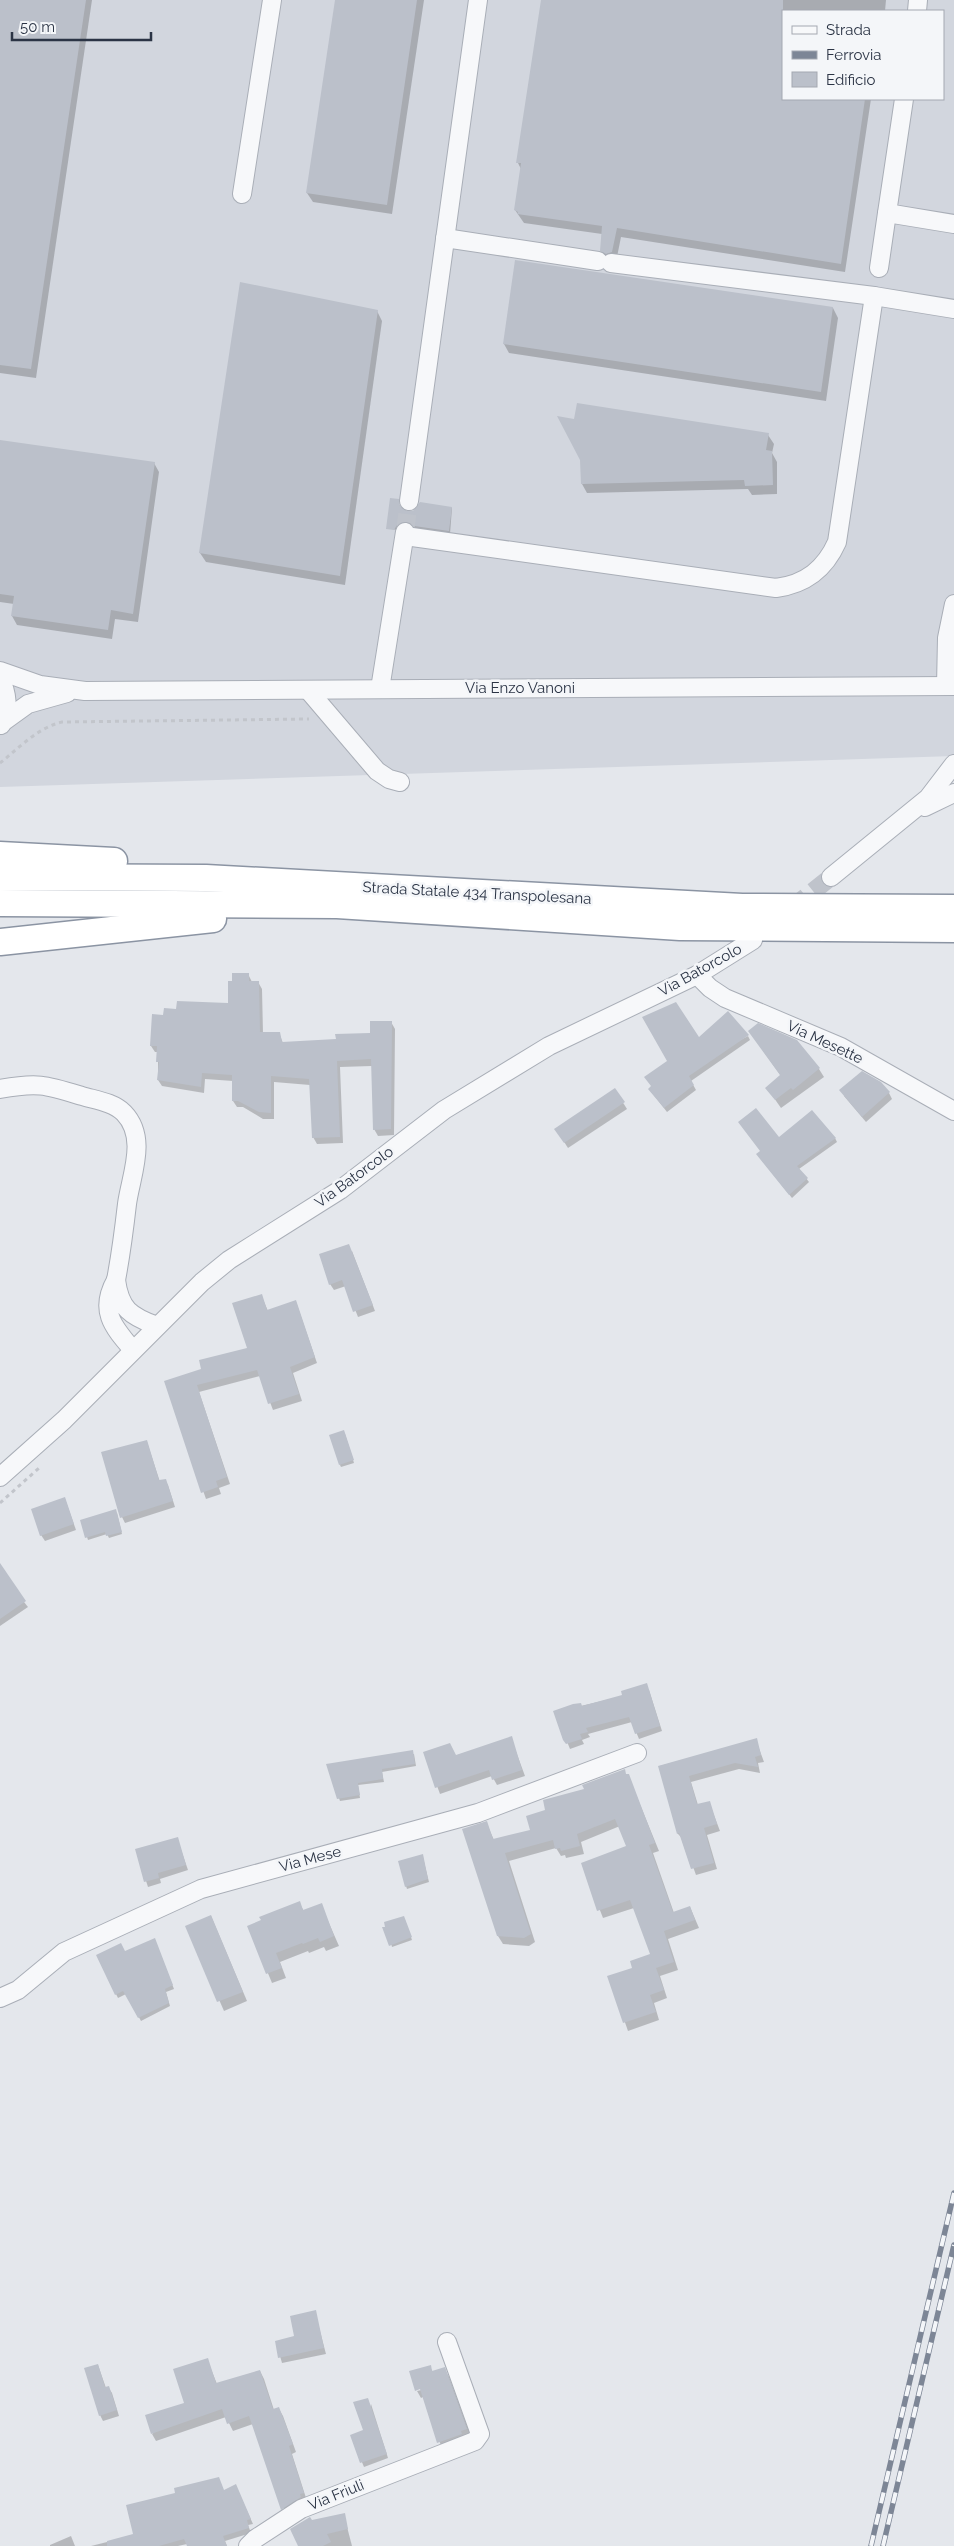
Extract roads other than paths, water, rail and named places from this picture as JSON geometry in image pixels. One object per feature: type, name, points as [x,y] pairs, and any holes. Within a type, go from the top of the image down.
[{"type":"highway","points":[[0,856],[181,864],[206,878]]},
{"type":"highway","name":"Strada Statale 434 Transpolesana","points":[[0,877],[206,878],[742,906],[954,908]]},
{"type":"highway","name":"Strada Statale 434 Transpolesana","points":[[0,903],[337,905],[680,927],[954,929]]},
{"type":"highway","points":[[0,942],[337,905]]},
{"type":"street","points":[[242,194],[272,0]]},
{"type":"street","points":[[410,501],[478,0]]},
{"type":"street","points":[[879,268],[904,100]]},
{"type":"street","points":[[887,213],[954,224]]},
{"type":"street","points":[[445,238],[604,262],[874,296],[954,309]]},
{"type":"street","points":[[380,689],[405,534],[776,588],[793,586],[806,580],[821,568],[831,554],[836,542],[874,296]]},
{"type":"street","points":[[952,688],[947,638],[954,604]]},
{"type":"street","name":"Via Enzo Vanoni","points":[[0,671],[40,685],[85,691]]},
{"type":"street","name":"Via Enzo Vanoni","points":[[0,678],[6,691],[7,707],[1,724]]},
{"type":"street","name":"Via Enzo Vanoni","points":[[1,724],[28,704],[63,694],[85,691],[952,688]]},
{"type":"street","points":[[308,690],[377,771],[389,779],[400,782]]},
{"type":"street","points":[[831,878],[928,798],[954,764]]},
{"type":"street","points":[[895,826],[925,807],[954,793]]},
{"type":"street","name":"Via Batorcolo","points":[[0,1477],[64,1420],[157,1326],[229,1260],[340,1190],[444,1110],[549,1046],[697,975],[753,940]]},
{"type":"street","name":"Via Mesette","points":[[697,975],[710,988],[725,998],[841,1047],[954,1111]]},
{"type":"street","points":[[0,1089],[27,1084],[44,1084],[112,1105],[123,1113],[132,1125],[135,1137],[136,1160],[116,1280],[118,1293],[127,1311],[137,1318],[157,1326]]},
{"type":"street","points":[[116,1280],[108,1294],[108,1308],[113,1324],[133,1350]]},
{"type":"street","name":"Via Mese","points":[[0,1998],[18,1990],[64,1952],[201,1889],[478,1813],[637,1752]]},
{"type":"street","name":"Via Friuli","points":[[248,2546],[255,2539],[300,2509],[475,2441],[480,2434],[448,2342]]},
{"type":"tunnel","points":[[405,532],[409,501]]},
{"type":"tunnel","points":[[792,908],[831,877]]},
{"type":"railway","points":[[871,2546],[954,2193]]},
{"type":"railway","points":[[883,2546],[954,2245]]}]
